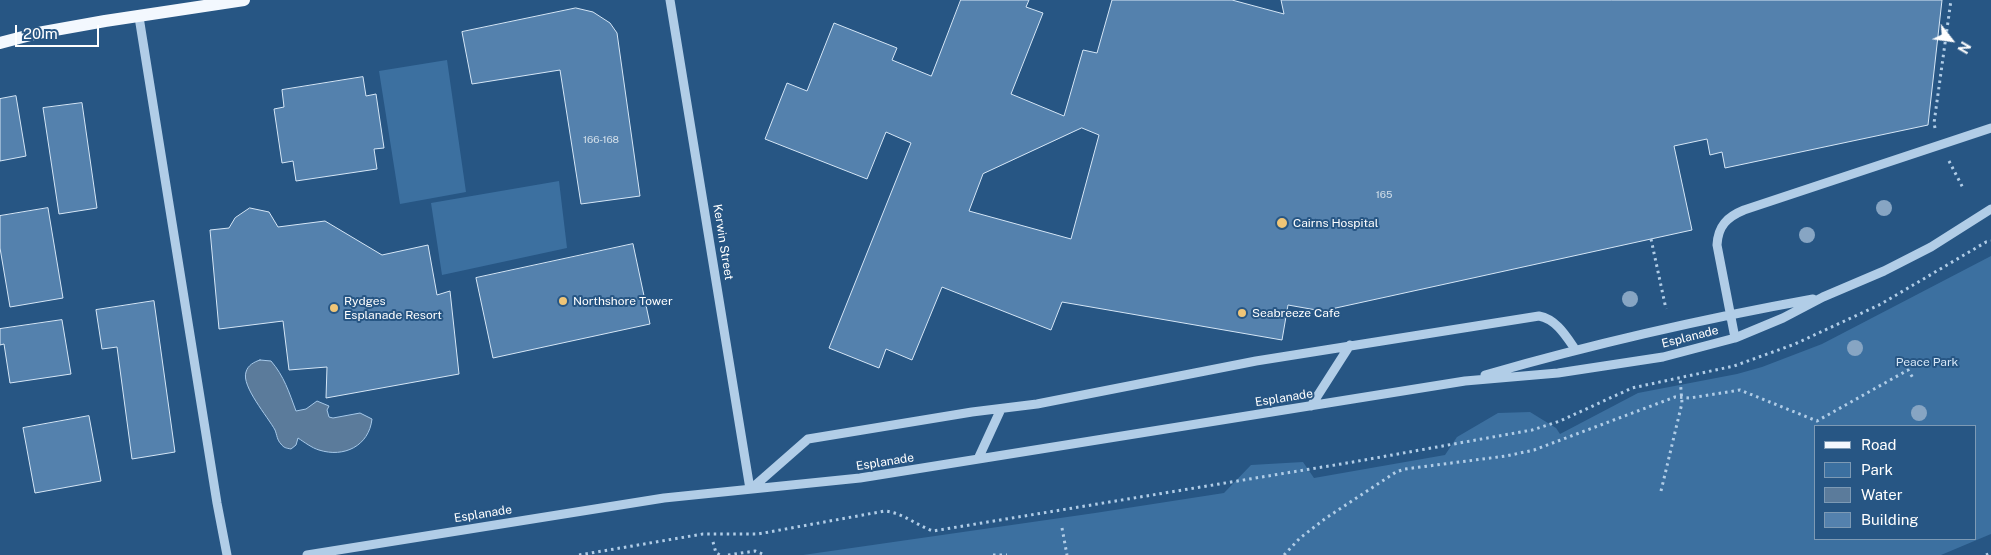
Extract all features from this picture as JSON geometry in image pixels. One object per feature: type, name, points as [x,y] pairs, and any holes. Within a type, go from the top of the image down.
[{"type":"main road","points":[[0,43],[38,33],[244,0]]},
{"type":"street","name":"Kerwin Street","points":[[670,0],[750,489]]},
{"type":"street","points":[[139,17],[216,503],[227,555]]},
{"type":"street","points":[[1735,338],[1717,245],[1720,230],[1729,217],[1744,210],[1991,128]]},
{"type":"street","name":"Esplanade","points":[[307,555],[664,498],[860,478],[1465,380],[1558,372],[1663,357],[1735,338],[1782,318],[1932,247],[1991,210]]},
{"type":"street","name":"Esplanade","points":[[1465,380],[1575,349],[1730,315],[1823,298]]},
{"type":"street","points":[[750,489],[808,439],[1001,409],[1350,345],[1539,316],[1548,319],[1557,326],[1575,349]]},
{"type":"street","points":[[1311,406],[1350,345]]},
{"type":"street","points":[[978,459],[1001,409]]},
{"type":"path","points":[[1934,123],[1951,0]]},
{"type":"path","points":[[1651,239],[1667,315]]},
{"type":"path","points":[[579,555],[703,534],[758,534],[885,511],[898,513],[918,526],[933,531],[1353,462],[1544,427],[1632,388],[1734,366],[1795,344],[1882,304],[1986,242],[1991,241]]},
{"type":"path","points":[[1661,491],[1683,398],[1678,369]]},
{"type":"path","points":[[1284,555],[1300,538],[1326,518],[1396,472],[1405,469],[1506,456],[1534,450],[1675,397],[1683,398],[1740,390],[1817,421],[1908,370],[1913,378]]},
{"type":"path","points":[[1062,528],[1067,555]]},
{"type":"path","points":[[713,542],[716,553],[720,555]]},
{"type":"path","points":[[728,555],[755,551],[765,555]]},
{"type":"path","points":[[1986,555],[1991,553]]},
{"type":"path","points":[[993,555],[1007,555]]},
{"type":"green space","points":[[447,60],[466,192],[400,204],[379,71]]},
{"type":"green space","points":[[559,181],[567,248],[442,275],[431,203]]},
{"type":"green space","name":"Peace Park","points":[[1991,256],[1991,534],[1941,555],[803,555],[1224,493],[1251,465],[1303,462],[1314,478],[1445,455],[1457,437],[1498,413],[1530,412],[1556,428],[1560,434],[1638,393],[1737,374],[1762,367],[1822,344]]},
{"type":"water","points":[[260,360],[271,361],[276,367],[286,384],[296,411],[306,409],[317,401],[329,406],[327,410],[329,417],[333,418],[360,413],[372,419],[370,428],[361,443],[346,451],[337,452],[316,449],[298,438],[296,445],[291,449],[283,446],[247,385],[246,372],[248,367]]},
{"type":"building","name":"Cairns Hospital","points":[[961,0],[1029,0],[1026,7],[1043,13],[1011,94],[1064,116],[1083,50],[1097,53],[1112,0],[1232,0],[1284,14],[1281,0],[1942,0],[1928,125],[1725,168],[1722,152],[1710,155],[1707,139],[1674,146],[1692,230],[1322,311],[1288,305],[1282,340],[1062,302],[1051,330],[942,287],[912,360],[886,349],[879,368],[829,348],[911,143],[886,132],[867,179],[765,139],[787,83],[807,91],[834,23],[897,48],[892,60],[931,76]],"holes":[[[1082,128],[1099,135],[1071,239],[969,211],[983,174]]]},
{"type":"building","points":[[576,8],[593,12],[610,23],[617,33],[640,196],[581,204],[560,70],[472,84],[462,32]]},
{"type":"building","points":[[363,77],[366,96],[376,94],[384,148],[374,149],[377,169],[296,181],[293,161],[282,163],[274,109],[284,107],[282,90]]},
{"type":"building","points":[[16,96],[26,156],[0,161],[0,99]]},
{"type":"building","points":[[82,103],[97,208],[59,214],[43,108]]},
{"type":"building","points":[[48,208],[63,298],[10,307],[0,248],[0,216]]},
{"type":"building","name":"Rydges Esplanade Resort","points":[[250,208],[269,212],[278,227],[325,221],[382,255],[428,245],[437,295],[450,291],[459,374],[326,398],[327,367],[289,370],[283,321],[219,329],[210,230],[229,228],[235,218]]},
{"type":"building","name":"Northshore Tower","points":[[633,244],[650,324],[493,358],[476,278]]},
{"type":"building","points":[[154,301],[175,452],[132,459],[117,347],[102,349],[96,310]]},
{"type":"building","points":[[62,320],[71,374],[10,383],[4,344],[0,345],[0,329]]},
{"type":"building","points":[[89,416],[101,481],[35,493],[23,428]]},
{"type":"place","name":"Cairns Hospital","points":[[1282,223]]},
{"type":"place","name":"Northshore Tower","points":[[563,301]]},
{"type":"place","name":"Rydges Esplanade Resort","points":[[334,308]]},
{"type":"place","name":"Seabreeze Cafe","points":[[1242,313]]}]
